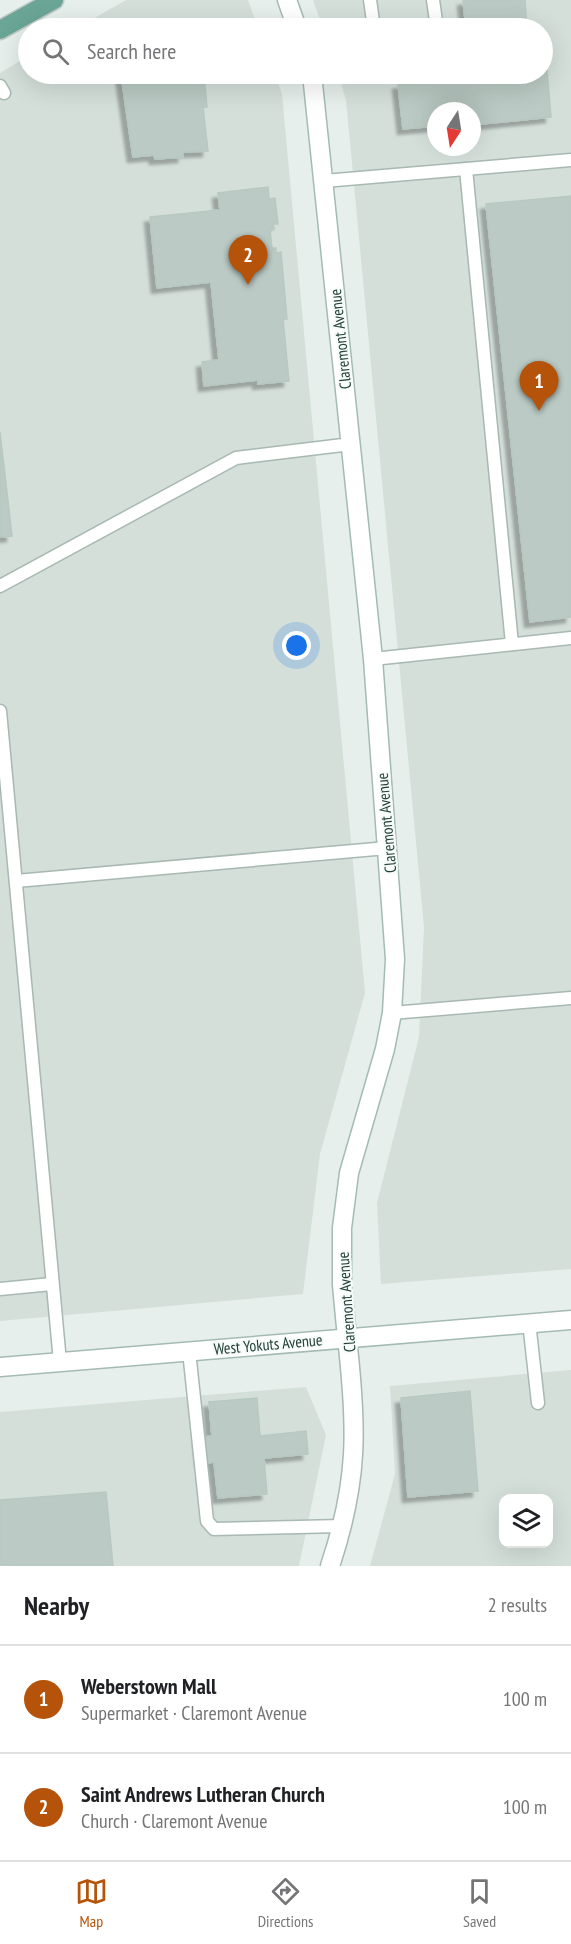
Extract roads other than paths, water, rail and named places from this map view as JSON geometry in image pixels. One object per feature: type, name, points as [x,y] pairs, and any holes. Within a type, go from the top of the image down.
[{"type":"main road","points":[[22,18],[54,0]]},
{"type":"main road","points":[[0,30],[18,20]]},
{"type":"street","points":[[287,0],[293,18]]},
{"type":"street","name":"Claremont Avenue","points":[[313,84],[373,658],[395,959],[392,1013],[385,1049],[349,1173],[342,1228],[342,1285],[355,1407],[355,1441],[353,1475],[342,1526],[330,1566]]},
{"type":"street","name":"West Yokuts Avenue","points":[[0,1367],[571,1320]]},
{"type":"lane","points":[[370,0],[373,18]]},
{"type":"lane","points":[[433,0],[436,18]]},
{"type":"lane","points":[[324,182],[571,160]]},
{"type":"lane","points":[[466,169],[512,644]]},
{"type":"lane","points":[[0,586],[236,458],[351,444]]},
{"type":"lane","points":[[373,658],[571,638]]},
{"type":"lane","points":[[0,711],[60,1362]]},
{"type":"lane","points":[[16,881],[387,848]]},
{"type":"lane","points":[[392,1013],[571,998]]},
{"type":"lane","points":[[0,1289],[52,1284]]},
{"type":"lane","points":[[529,1322],[538,1403]]},
{"type":"lane","points":[[189,1351],[207,1521],[214,1529],[342,1526]]},
{"type":"place","name":"Saint Andrews Lutheran Church","points":[[248,285]]},
{"type":"place","name":"Weberstown Mall","points":[[539,411]]}]
